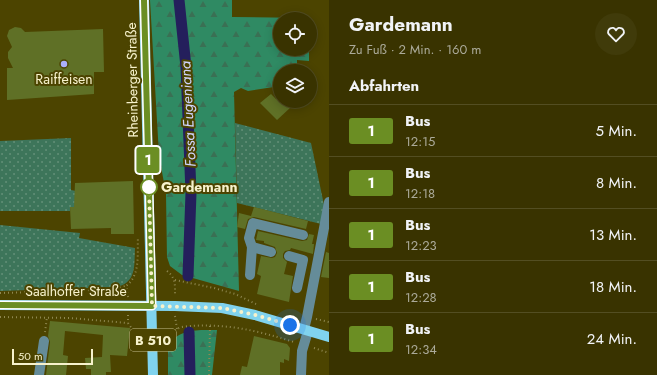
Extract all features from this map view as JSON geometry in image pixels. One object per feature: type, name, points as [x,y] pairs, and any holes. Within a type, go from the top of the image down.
[{"type":"main road","name":"Rheinberger Straße","points":[[144,0],[153,375]]},
{"type":"main road","name":"Saalhoffer Straße","points":[[0,305],[184,306],[239,311],[329,337]]},
{"type":"street","points":[[301,375],[302,351],[307,317],[329,202]]},
{"type":"street","points":[[250,275],[252,247],[249,238],[253,223],[303,235]]},
{"type":"street","points":[[252,247],[271,252]]},
{"type":"street","points":[[289,256],[303,260],[297,288]]},
{"type":"street","points":[[39,375],[44,341]]},
{"type":"path","points":[[0,294],[100,290],[126,286],[132,280],[136,272],[139,234]]},
{"type":"path","points":[[167,271],[175,280],[235,294],[262,305]]},
{"type":"path","points":[[126,286],[128,290],[128,323],[137,336]]},
{"type":"path","points":[[0,317],[47,317],[128,323]]},
{"type":"path","points":[[44,341],[47,317]]},
{"type":"path","points":[[307,317],[329,322]]},
{"type":"path","points":[[169,336],[181,327],[210,325],[235,327],[252,330],[329,353]]},
{"type":"path","points":[[209,375],[210,325]]},
{"type":"green space","points":[[150,0],[232,0],[232,17],[273,18],[273,56],[309,56],[309,61],[297,60],[297,64],[273,64],[273,87],[248,91],[241,88],[234,92],[239,291],[182,275],[170,266],[167,257],[166,194],[159,155]]},
{"type":"green space","points":[[235,123],[311,143],[324,205],[321,224],[237,203]]},
{"type":"green space","points":[[71,138],[71,190],[76,191],[76,207],[70,207],[70,211],[0,211],[0,141]]},
{"type":"green space","points":[[0,225],[80,233],[79,238],[135,248],[133,272],[128,282],[116,287],[0,291]]},
{"type":"green space","points":[[217,330],[212,375],[168,375],[168,345],[173,339],[178,335],[190,331]]},
{"type":"building","name":"Raiffeisen","points":[[15,27],[21,28],[25,32],[103,29],[104,72],[94,72],[94,94],[7,100],[7,68],[13,68],[8,58],[8,52],[12,47],[7,36],[9,30]]},
{"type":"building","points":[[271,94],[273,96],[273,108],[290,108],[277,120],[260,103]]},
{"type":"building","points":[[133,181],[134,234],[111,234],[111,228],[71,229],[70,207],[74,207],[75,183]]},
{"type":"building","points":[[254,207],[308,221],[306,229],[254,217],[248,219],[245,229],[237,227],[239,213],[251,216]]},
{"type":"building","points":[[258,231],[302,241],[307,240],[309,234],[314,235],[312,244],[314,244],[313,254],[291,248],[283,254],[283,258],[287,262],[284,274],[293,276],[289,302],[257,294],[261,276],[257,274],[261,256],[272,258],[275,257],[277,253],[275,247],[264,243],[264,241],[256,240]]},
{"type":"building","points":[[326,252],[329,253],[329,278],[321,277]]},
{"type":"building","points":[[50,321],[130,328],[127,356],[110,355],[111,372],[106,372],[106,375],[91,375],[91,369],[86,369],[85,358],[102,357],[103,335],[65,331],[63,355],[68,356],[66,375],[46,375],[50,342],[48,336]]},
{"type":"building","points":[[254,336],[287,344],[290,348],[289,361],[284,359],[284,363],[280,362],[280,375],[240,375],[242,366],[247,367]]},
{"type":"waterway","name":"Fossa Eugeniana","points":[[179,0],[186,67],[191,193],[188,276]]},
{"type":"waterway","name":"Fossa Eugeniana","points":[[189,332],[190,375]]},
{"type":"bus line","name":"1","points":[[0,305],[152,306],[144,0]]},
{"type":"place","name":"Raiffeisen","points":[[64,64]]},
{"type":"place","name":"Gardemann","points":[[149,187]]},
{"type":"route","points":[[149,187],[152,306],[222,308],[255,315],[290,325]]}]
